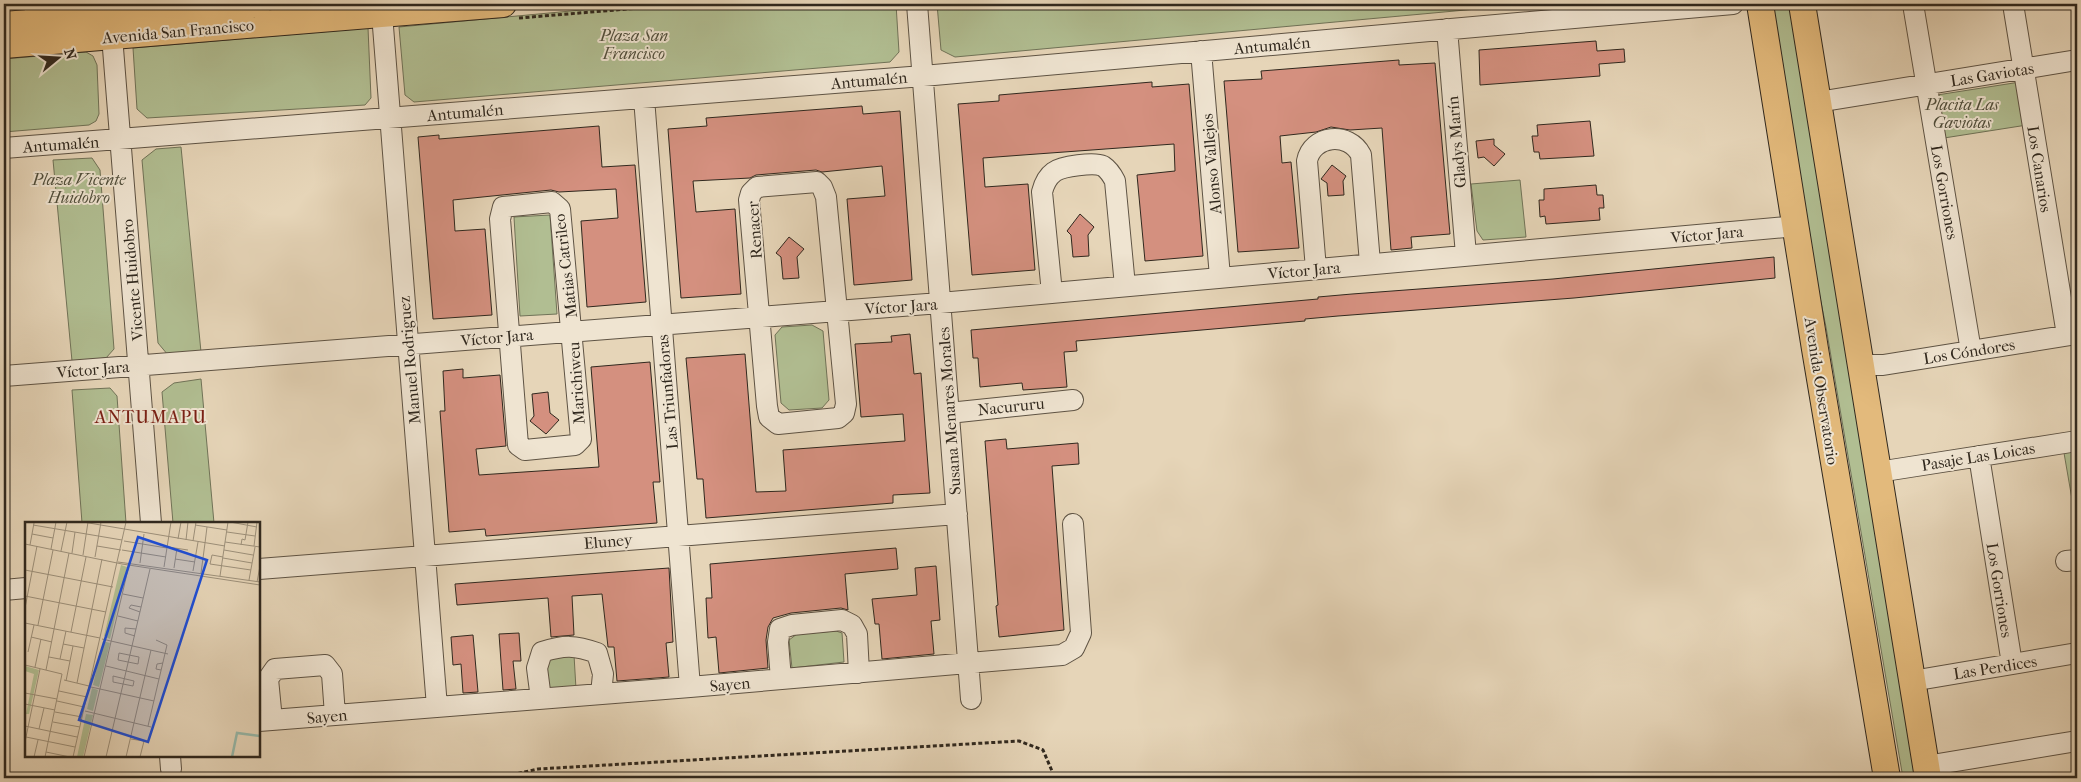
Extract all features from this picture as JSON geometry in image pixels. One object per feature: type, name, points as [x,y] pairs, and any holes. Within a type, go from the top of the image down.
[{"type":"main road","name":"Avenida San Francisco","points":[[4,25],[36,13],[258,4]]},
{"type":"main road","name":"Avenida San Francisco","points":[[4,45],[503,4]]},
{"type":"main road","name":"Avenida Observatorio","points":[[1760,4],[1815,349],[1887,778]]},
{"type":"main road","points":[[1802,4],[1927,772]]},
{"type":"main road","points":[[1815,349],[1836,361],[1861,365]]},
{"type":"street","name":"Susana Menares Morales","points":[[917,4],[971,699]]},
{"type":"street","name":"Antumalén","points":[[4,148],[923,76],[1733,4]]},
{"type":"street","name":"Los Gorriones","points":[[1913,4],[1972,351]]},
{"type":"street","name":"Los Canarios","points":[[2013,4],[2072,334]]},
{"type":"street","name":"Manuel Rodriguez","points":[[382,14],[437,707]]},
{"type":"street","name":"Gladys Marín","points":[[1447,29],[1466,255]]},
{"type":"street","name":"Vicente Huidobro","points":[[112,36],[151,522]]},
{"type":"street","name":"Alonso Vallejos","points":[[1201,51],[1220,278]]},
{"type":"street","name":"Las Gaviotas","points":[[1818,102],[2077,60]]},
{"type":"street","name":"Las Triunfadoras","points":[[644,98],[690,687]]},
{"type":"street","points":[[1316,268],[1307,162],[1312,149],[1324,140],[1350,142],[1358,149],[1361,155],[1370,264]]},
{"type":"street","points":[[1052,293],[1042,192],[1044,184],[1049,177],[1061,168],[1096,164],[1108,169],[1115,181],[1126,286]]},
{"type":"street","name":"Renacer","points":[[761,316],[750,200],[752,193],[757,188],[816,182],[822,187],[826,196],[837,310]]},
{"type":"street","name":"Matias Catrileo","points":[[508,336],[500,219],[503,207],[552,202],[560,209],[572,331]]},
{"type":"street","name":"Víctor Jara","points":[[4,376],[940,303],[1796,226]]},
{"type":"street","points":[[761,316],[767,406],[769,417],[778,424],[838,418],[844,413],[846,404],[837,310]]},
{"type":"street","name":"Marichiweu","points":[[508,336],[518,445],[526,450],[575,445],[581,439],[572,331]]},
{"type":"street","name":"Los Cóndores","points":[[1861,365],[1883,365],[2072,334]]},
{"type":"street","name":"Nacururu","points":[[949,413],[1073,400]]},
{"type":"street","name":"Pasaje Las Loicas","points":[[1878,472],[2077,441]]},
{"type":"street","name":"Los Gorriones","points":[[1979,456],[2012,664]]},
{"type":"street","name":"Eluney","points":[[260,569],[957,514]]},
{"type":"street","name":"Sayen","points":[[265,721],[1062,655],[1074,648],[1081,634],[1073,524]]},
{"type":"street","points":[[4,590],[25,588]]},
{"type":"street","points":[[782,679],[778,642],[780,629],[792,625],[842,620],[852,625],[857,634],[859,672]]},
{"type":"street","points":[[541,699],[538,668],[542,652],[561,646],[581,647],[597,653],[603,674],[601,694]]},
{"type":"street","name":"Las Perdices","points":[[1912,681],[2077,653]]},
{"type":"street","points":[[265,721],[268,679],[275,669],[325,665],[332,674],[335,715]]},
{"type":"street","points":[[1927,772],[2077,741]]},
{"type":"path","points":[[506,778],[511,775],[538,769],[1019,741],[1043,750],[1052,771],[1052,778]]},
{"type":"green space","name":"Plaza San Francisco","points":[[646,4],[896,4],[899,52],[890,62],[414,102],[405,95],[399,27]]},
{"type":"green space","points":[[937,4],[1531,4],[955,57],[941,50]]},
{"type":"green space","points":[[1770,4],[1795,4],[1921,778],[1903,778],[1826,327],[1781,104]]},
{"type":"green space","points":[[368,28],[371,98],[365,105],[147,118],[137,109],[133,48]]},
{"type":"green space","points":[[86,52],[93,56],[97,65],[99,114],[96,121],[89,125],[4,132],[4,59]]},
{"type":"green space","name":"Placita Las Gaviotas","points":[[2020,82],[2027,125],[1944,138],[1937,95]]},
{"type":"green space","name":"Plaza Vicente Huidobro","points":[[181,147],[201,352],[168,355],[158,343],[142,160],[156,149]]},
{"type":"green space","name":"Plaza Vicente Huidobro","points":[[92,158],[100,170],[114,349],[106,358],[72,361],[53,160]]},
{"type":"green space","points":[[1520,180],[1526,237],[1483,240],[1477,231],[1471,184]]},
{"type":"green space","points":[[550,215],[557,314],[520,316],[514,217]]},
{"type":"green space","points":[[812,325],[823,331],[829,400],[822,408],[789,410],[781,403],[775,335],[782,327]]},
{"type":"green space","points":[[201,379],[214,522],[173,522],[162,392],[174,383]]},
{"type":"green space","points":[[110,388],[117,396],[126,522],[82,522],[72,390]]},
{"type":"green space","points":[[2077,451],[2077,528],[2064,453]]},
{"type":"green space","points":[[836,631],[842,633],[844,662],[792,668],[789,640],[797,634]]},
{"type":"green space","points":[[574,655],[576,689],[540,692],[536,657]]},
{"type":"building","points":[[1596,41],[1597,51],[1624,49],[1625,62],[1599,64],[1600,76],[1480,85],[1479,50]]},
{"type":"building","points":[[1399,60],[1399,65],[1435,63],[1450,234],[1411,237],[1412,248],[1391,250],[1382,128],[1350,130],[1331,127],[1316,132],[1280,136],[1282,163],[1291,162],[1299,248],[1238,252],[1224,81],[1262,79],[1261,71]]},
{"type":"building","points":[[1152,82],[1152,87],[1189,84],[1203,256],[1145,261],[1137,175],[1175,171],[1174,144],[983,158],[985,187],[1028,184],[1035,270],[972,275],[958,104],[999,101],[999,95]]},
{"type":"building","points":[[862,106],[863,114],[900,111],[912,280],[854,285],[847,199],[885,196],[882,166],[822,172],[816,170],[756,175],[750,178],[693,181],[696,212],[735,209],[741,294],[681,298],[668,129],[707,126],[706,118]]},
{"type":"building","points":[[1590,121],[1594,156],[1540,159],[1539,152],[1534,152],[1532,136],[1538,136],[1537,125]]},
{"type":"building","points":[[599,126],[602,167],[635,165],[646,302],[587,307],[581,221],[618,218],[616,189],[559,192],[551,190],[453,200],[455,231],[485,229],[492,315],[433,319],[418,137],[439,135],[439,139]]},
{"type":"building","points":[[1494,139],[1494,145],[1505,154],[1494,166],[1484,157],[1478,158],[1476,141]]},
{"type":"building","points":[[1332,165],[1346,176],[1343,181],[1344,195],[1328,196],[1327,183],[1321,179]]},
{"type":"building","points":[[1596,185],[1597,195],[1603,195],[1604,208],[1599,208],[1600,220],[1546,224],[1545,216],[1540,217],[1539,200],[1544,200],[1544,189]]},
{"type":"building","points":[[1080,214],[1094,227],[1088,235],[1089,256],[1073,257],[1071,235],[1067,231]]},
{"type":"building","points":[[789,237],[804,249],[797,257],[799,278],[783,279],[781,257],[776,253]]},
{"type":"building","points":[[1774,257],[1775,278],[1574,298],[1338,316],[1305,319],[1305,321],[1076,341],[1077,351],[1064,352],[1067,387],[1023,390],[1022,383],[980,387],[978,358],[973,358],[971,330],[1318,299],[1318,297],[1352,294],[1553,279]]},
{"type":"building","points":[[910,334],[914,374],[921,373],[930,493],[893,495],[893,503],[706,518],[703,479],[697,479],[686,358],[745,354],[756,492],[786,491],[783,450],[905,441],[903,414],[861,417],[855,344],[892,342],[891,336]]},
{"type":"building","points":[[650,362],[660,482],[653,482],[657,523],[486,536],[485,529],[449,532],[440,411],[445,411],[443,371],[463,369],[463,378],[500,375],[506,446],[476,449],[479,475],[599,467],[591,367]]},
{"type":"building","points":[[548,392],[550,413],[559,420],[546,434],[530,421],[534,416],[532,394]]},
{"type":"building","points":[[1006,439],[1007,449],[1078,443],[1079,464],[1052,466],[1064,630],[999,637],[985,441]]},
{"type":"building","points":[[896,548],[898,569],[845,574],[848,610],[841,608],[791,613],[773,618],[768,627],[766,640],[768,668],[719,673],[716,637],[708,638],[706,598],[712,598],[710,564]]},
{"type":"building","points":[[936,566],[940,620],[931,621],[934,654],[882,659],[879,624],[875,624],[872,599],[917,595],[915,568]]},
{"type":"building","points":[[669,568],[673,642],[666,643],[669,677],[617,681],[614,647],[608,647],[602,594],[572,596],[574,635],[551,637],[548,598],[457,605],[455,584]]},
{"type":"building","points":[[519,633],[521,661],[513,661],[516,689],[503,690],[499,634]]},
{"type":"building","points":[[473,635],[478,692],[463,693],[461,664],[453,665],[451,637]]},
{"type":"district","name":"ANTUMAPU","points":[[151,417]]}]
